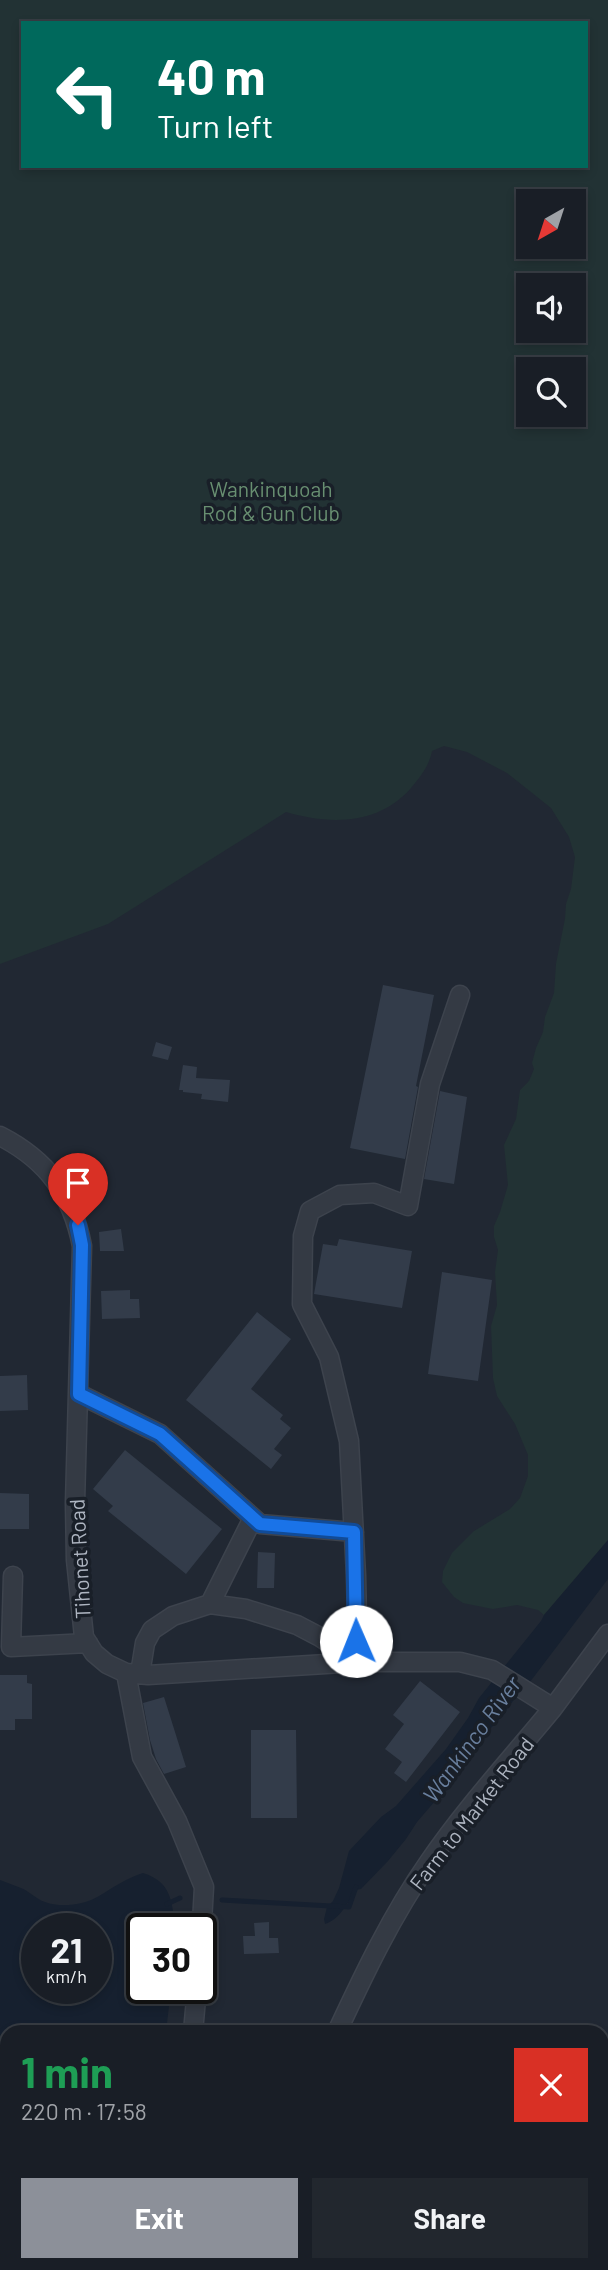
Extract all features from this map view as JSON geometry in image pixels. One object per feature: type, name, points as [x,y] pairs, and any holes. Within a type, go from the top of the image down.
[{"type":"street","points":[[358,1662],[349,1441],[329,1357],[302,1304],[303,1236],[310,1211],[340,1195],[374,1194],[408,1206],[430,1084],[460,995]]},
{"type":"street","name":"Tihonet Road","points":[[0,1136],[41,1163],[66,1195],[75,1216],[82,1245],[75,1503],[76,1560],[84,1637],[94,1653],[107,1664],[133,1673]]},
{"type":"street","points":[[79,1394],[160,1434],[260,1524],[354,1532]]},
{"type":"street","points":[[210,1604],[253,1518]]},
{"type":"street","points":[[13,1576],[11,1647],[88,1643]]},
{"type":"street","points":[[203,1913],[204,1887],[177,1821],[142,1757],[133,1673],[152,1630],[173,1616],[210,1604],[246,1609],[297,1625],[320,1636],[358,1662]]},
{"type":"street","points":[[133,1673],[263,1669],[358,1662],[460,1662],[492,1670],[553,1708],[608,1634]]},
{"type":"street","name":"Farm to Market Road","points":[[340,2025],[377,1950],[429,1862],[476,1800],[553,1708]]},
{"type":"street","points":[[194,2025],[196,2004]]},
{"type":"green space","name":"Wankinquoah Rod & Gun Club","points":[[0,0],[608,0],[608,1540],[544,1615],[538,1610],[517,1605],[493,1609],[463,1603],[454,1597],[442,1582],[443,1571],[452,1553],[474,1531],[510,1509],[520,1498],[528,1476],[528,1455],[515,1424],[497,1396],[493,1378],[491,1326],[497,1305],[495,1272],[498,1250],[494,1226],[508,1185],[504,1145],[516,1119],[520,1090],[529,1081],[534,1069],[532,1063],[554,993],[556,964],[575,857],[569,837],[551,808],[507,773],[467,752],[444,746],[432,751],[427,766],[415,784],[384,809],[353,819],[336,820],[286,812],[108,924],[0,964]]},
{"type":"water","points":[[608,1540],[608,1579],[388,1861],[361,1889],[356,1890],[331,1922],[325,1924],[327,1907],[339,1888],[349,1851],[381,1817],[396,1806],[446,1749],[479,1698],[544,1615]]},
{"type":"water","points":[[143,1873],[160,1882],[169,1894],[173,1913],[126,1913],[126,2004],[169,2004],[167,2025],[0,2025],[0,1880],[51,1904],[65,1905],[93,1899]]},
{"type":"building","points":[[383,985],[434,995],[405,1159],[350,1148]]},
{"type":"building","points":[[156,1042],[172,1047],[168,1060],[152,1056]]},
{"type":"building","points":[[183,1065],[197,1067],[196,1078],[230,1080],[228,1102],[201,1099],[202,1094],[179,1090]]},
{"type":"building","points":[[440,1091],[467,1097],[454,1184],[424,1179]]},
{"type":"building","points":[[121,1229],[124,1251],[100,1251],[99,1232]]},
{"type":"building","points":[[339,1239],[412,1251],[402,1308],[314,1294],[323,1244],[337,1246]]},
{"type":"building","points":[[442,1272],[492,1280],[478,1381],[428,1374]]},
{"type":"building","points":[[130,1290],[130,1299],[139,1299],[140,1318],[102,1319],[101,1291]]},
{"type":"building","points":[[257,1312],[291,1339],[251,1389],[283,1415],[280,1419],[291,1428],[274,1449],[282,1455],[271,1469],[186,1400]]},
{"type":"building","points":[[27,1375],[28,1410],[0,1411],[0,1376]]},
{"type":"building","points":[[125,1450],[222,1529],[186,1574],[108,1511],[113,1506],[93,1489]]},
{"type":"building","points":[[0,1493],[29,1494],[29,1529],[0,1529]]},
{"type":"building","points":[[258,1552],[275,1553],[274,1588],[257,1588]]},
{"type":"building","points":[[0,1675],[27,1675],[27,1683],[32,1684],[32,1719],[15,1719],[15,1730],[0,1730]]},
{"type":"building","points":[[420,1681],[460,1712],[406,1782],[394,1773],[402,1762],[385,1749],[404,1724],[393,1715]]},
{"type":"building","points":[[164,1697],[186,1767],[164,1774],[150,1740],[143,1703]]},
{"type":"building","points":[[251,1730],[296,1730],[297,1818],[251,1818]]},
{"type":"building","points":[[269,1922],[269,1938],[278,1938],[279,1953],[244,1954],[243,1936],[255,1936],[254,1923]]},
{"type":"waterway","name":"Wankinco River","points":[[222,1900],[349,1907],[356,1887]]},
{"type":"waterway","name":"Wankinco River","points":[[167,1904],[180,1898]]},
{"type":"route","points":[[78,1225],[82,1245],[79,1394],[160,1434],[260,1524],[354,1532],[356,1641]]}]
